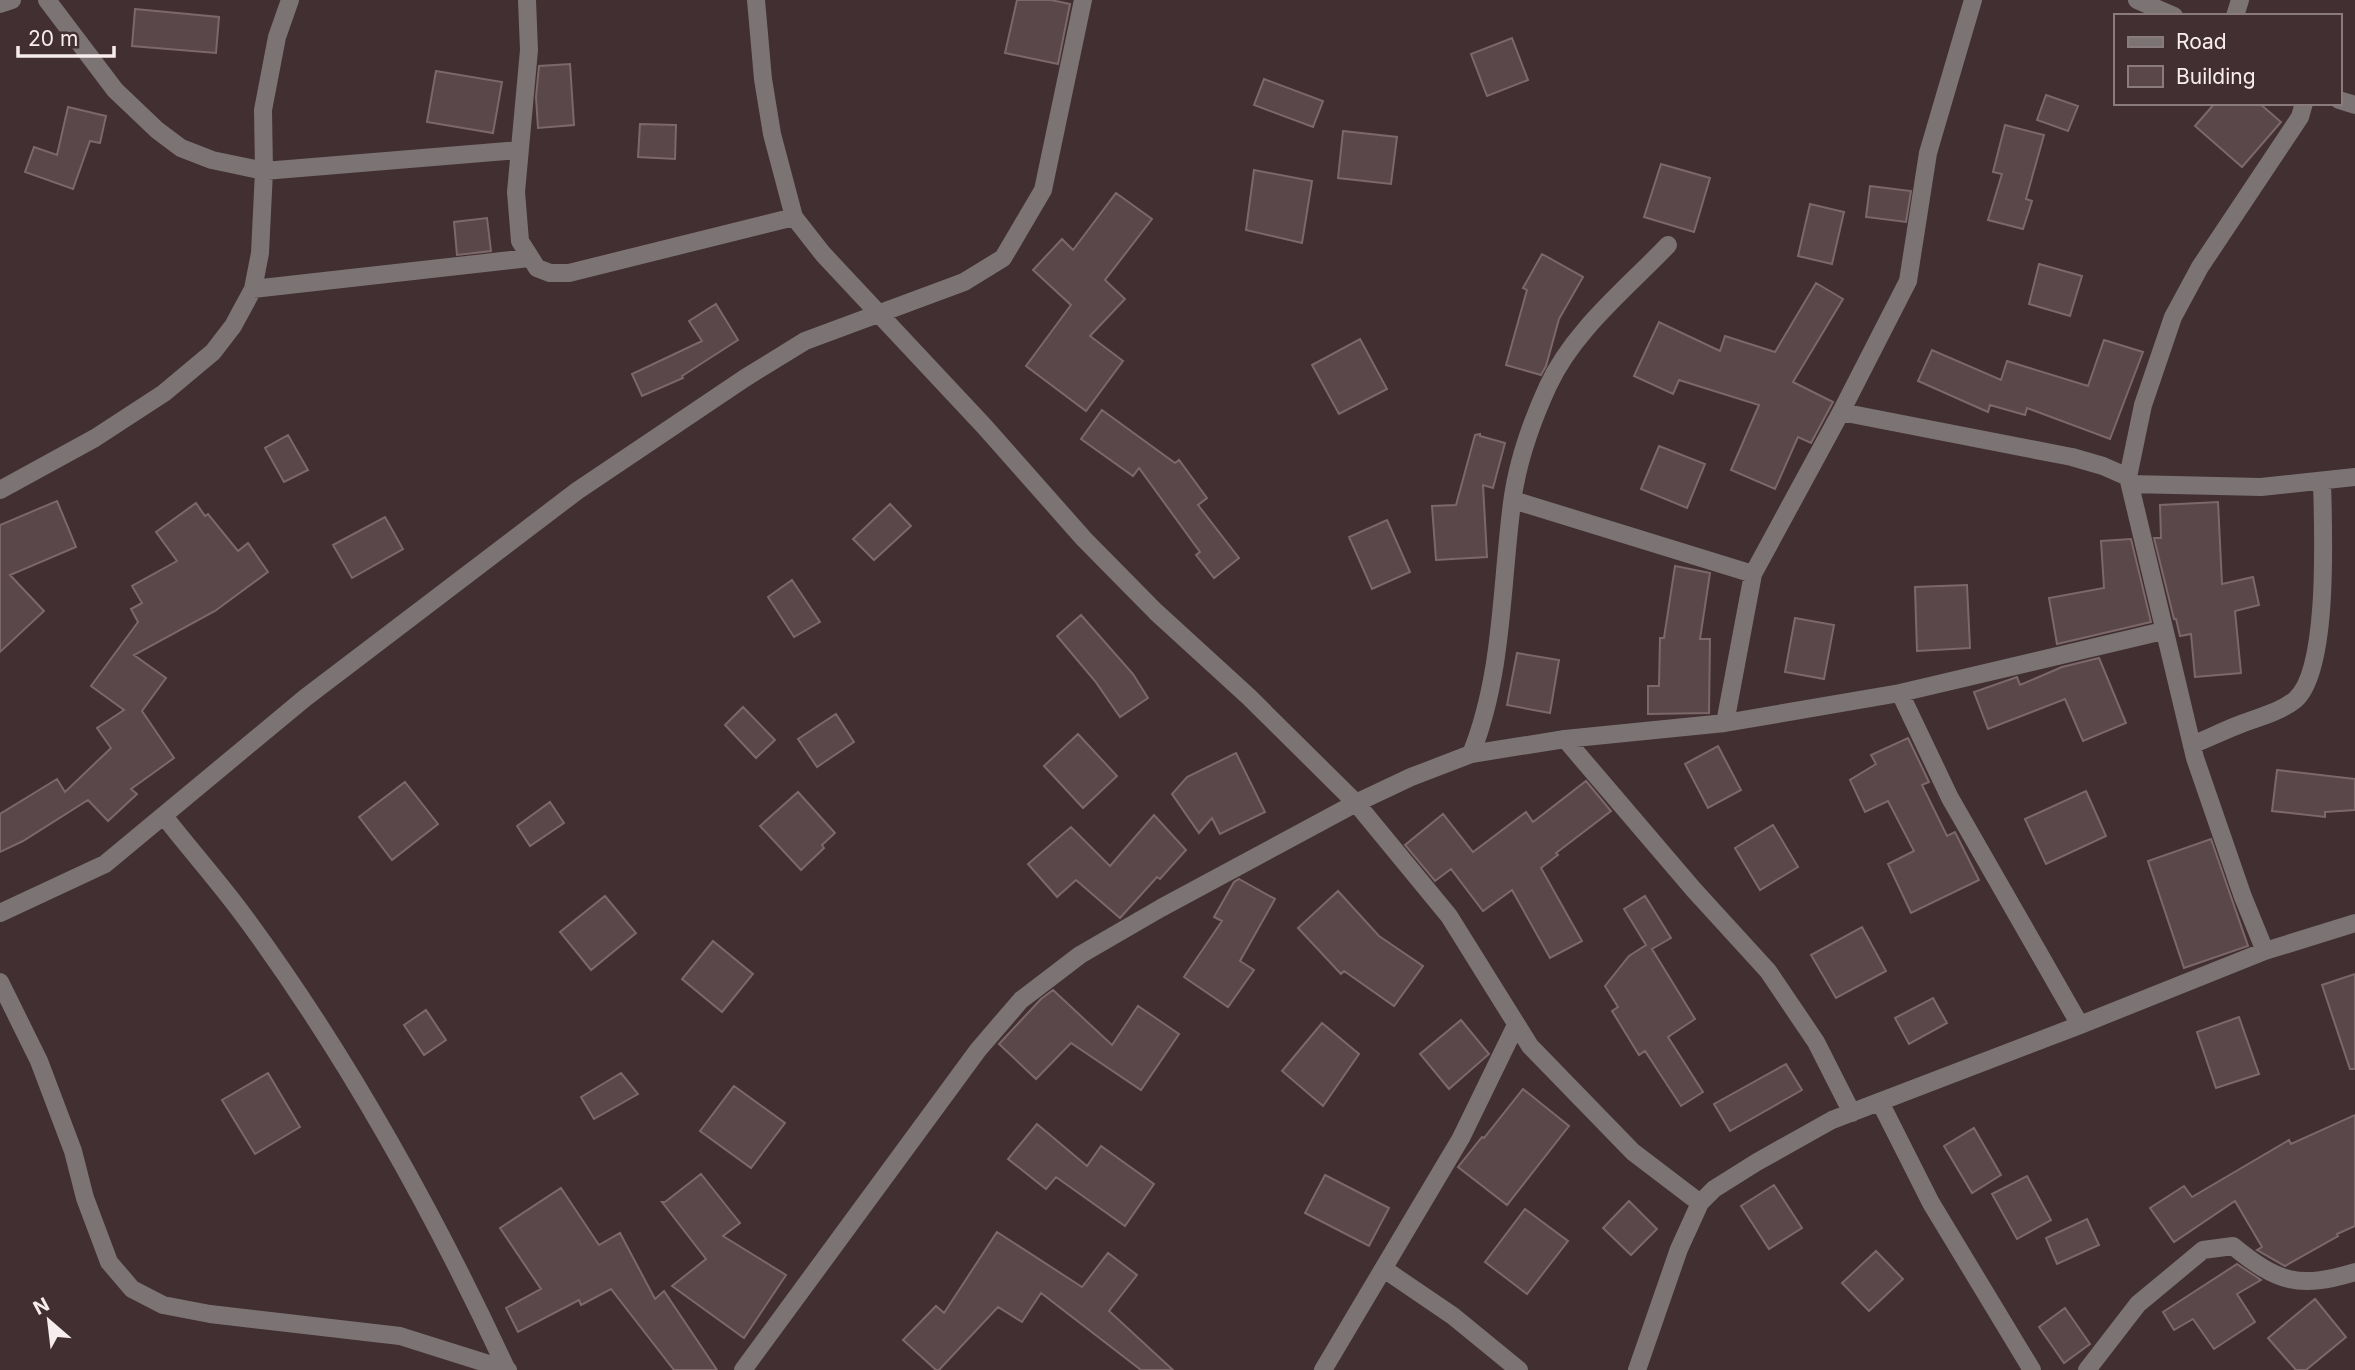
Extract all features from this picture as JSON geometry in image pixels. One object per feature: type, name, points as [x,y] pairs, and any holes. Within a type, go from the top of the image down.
[{"type":"street","points":[[0,4],[12,0]]},
{"type":"street","points":[[47,0],[115,90],[157,130],[181,148],[212,160],[264,171],[519,150]]},
{"type":"street","points":[[0,490],[95,438],[164,393],[213,352],[233,326],[253,289],[260,253],[264,171],[263,110],[277,37],[290,0]]},
{"type":"street","points":[[527,0],[529,50],[516,191],[520,241],[537,268],[550,274],[569,273],[794,217]]},
{"type":"street","points":[[756,0],[763,79],[772,134],[794,217],[823,254],[1084,539],[1156,612],[1249,697],[1356,803],[1449,916],[1530,1046],[1633,1152],[1700,1203]]},
{"type":"street","points":[[0,913],[105,864],[305,698],[577,491],[745,378],[805,341],[964,282],[1003,258],[1043,190],[1083,0]]},
{"type":"street","points":[[1725,723],[1753,574],[1842,412],[1908,281],[1928,153],[1973,0]]},
{"type":"street","points":[[2137,0],[2169,14]]},
{"type":"street","points":[[2265,951],[2243,897],[2192,745],[2129,481],[2143,405],[2173,317],[2200,267],[2300,117],[2303,105]]},
{"type":"street","points":[[1471,754],[1484,722],[1495,660],[1513,500],[1523,451],[1548,385],[1569,351],[1595,320],[1668,245]]},
{"type":"street","points":[[253,289],[529,258]]},
{"type":"street","points":[[1842,412],[2072,457],[2103,466],[2129,481],[2261,487],[2355,477]]},
{"type":"street","points":[[2192,745],[2277,711],[2297,698],[2308,677],[2317,645],[2324,550],[2322,481]]},
{"type":"street","points":[[1513,500],[1753,574]]},
{"type":"street","points":[[743,1370],[978,1051],[1021,1000],[1080,955],[1356,803],[1411,777],[1471,754],[1565,739],[1725,723],[1900,693],[2163,631]]},
{"type":"street","points":[[1900,693],[1950,798],[2080,1025]]},
{"type":"street","points":[[1565,739],[1694,890],[1768,971],[1815,1042],[1852,1113]]},
{"type":"street","points":[[164,817],[247,919],[357,1087],[466,1281],[508,1370]]},
{"type":"street","points":[[1637,1370],[1679,1249],[1700,1203],[1714,1189],[1757,1162],[1832,1120],[2265,951],[2355,923]]},
{"type":"street","points":[[0,982],[39,1062],[109,1262],[132,1289],[163,1305],[210,1314],[400,1336],[508,1370]]},
{"type":"street","points":[[1323,1370],[1461,1138],[1516,1025]]},
{"type":"street","points":[[1880,1102],[1931,1203],[2032,1370]]},
{"type":"street","points":[[2087,1370],[2138,1304],[2203,1250],[2234,1246],[2260,1268],[2291,1282],[2328,1280],[2355,1272]]},
{"type":"street","points":[[1384,1269],[1453,1316],[1519,1370]]},
{"type":"building","points":[[1017,0],[1051,0],[1070,4],[1058,64],[1005,53]]},
{"type":"building","points":[[135,9],[219,17],[216,53],[132,46]]},
{"type":"building","points":[[1512,38],[1528,80],[1487,96],[1471,54]]},
{"type":"building","points":[[570,64],[574,125],[538,128],[536,97],[539,66]]},
{"type":"building","points":[[436,71],[502,82],[493,133],[427,122]]},
{"type":"building","points":[[1264,79],[1323,101],[1313,127],[1254,105]]},
{"type":"building","points":[[2046,95],[2078,106],[2068,131],[2037,120]]},
{"type":"building","points":[[2213,105],[2261,105],[2281,122],[2242,167],[2195,126]]},
{"type":"building","points":[[68,107],[106,116],[100,143],[90,141],[73,189],[25,172],[34,147],[57,155]]},
{"type":"building","points":[[640,124],[676,125],[675,159],[638,157]]},
{"type":"building","points":[[2005,125],[2044,135],[2026,199],[2032,201],[2023,229],[1988,220],[2002,174],[1993,172]]},
{"type":"building","points":[[1343,131],[1397,137],[1391,184],[1338,178]]},
{"type":"building","points":[[1661,164],[1710,178],[1694,232],[1644,217]]},
{"type":"building","points":[[1254,170],[1312,181],[1302,243],[1246,230]]},
{"type":"building","points":[[1870,186],[1911,191],[1906,222],[1866,217]]},
{"type":"building","points":[[1116,193],[1152,219],[1105,280],[1125,299],[1090,336],[1123,361],[1086,411],[1026,366],[1071,305],[1033,270],[1062,239],[1073,250]]},
{"type":"building","points":[[1810,204],[1844,212],[1832,264],[1798,256]]},
{"type":"building","points":[[487,218],[491,251],[457,255],[454,222]]},
{"type":"building","points":[[1542,254],[1583,277],[1559,319],[1541,375],[1506,365],[1527,290],[1523,288]]},
{"type":"building","points":[[2039,264],[2082,276],[2070,316],[2029,304]]},
{"type":"building","points":[[1816,283],[1843,299],[1793,382],[1833,402],[1811,443],[1798,437],[1775,489],[1731,470],[1759,405],[1679,380],[1673,394],[1634,376],[1659,322],[1720,351],[1725,336],[1775,352]]},
{"type":"building","points":[[716,304],[738,340],[682,376],[683,378],[642,396],[632,374],[702,341],[689,321]]},
{"type":"building","points":[[1360,339],[1387,389],[1339,414],[1312,365]]},
{"type":"building","points":[[2104,340],[2143,352],[2110,439],[2027,408],[2025,415],[1990,405],[1988,412],[1918,381],[1932,350],[2001,380],[2007,361],[2088,386]]},
{"type":"building","points":[[1102,410],[1175,463],[1179,460],[1207,498],[1198,505],[1239,558],[1214,578],[1196,555],[1200,552],[1139,468],[1133,476],[1081,439]]},
{"type":"building","points":[[1480,434],[1505,443],[1493,488],[1483,485],[1487,557],[1436,560],[1432,506],[1456,505],[1475,435]]},
{"type":"building","points":[[288,435],[308,470],[284,482],[265,448]]},
{"type":"building","points":[[1659,446],[1705,464],[1687,508],[1641,489]]},
{"type":"building","points":[[57,501],[76,547],[10,575],[44,611],[0,652],[0,525]]},
{"type":"building","points":[[2218,502],[2222,584],[2253,577],[2259,605],[2235,611],[2241,673],[2195,677],[2191,634],[2180,636],[2154,538],[2161,538],[2160,505]]},
{"type":"building","points":[[196,503],[238,551],[248,543],[268,572],[215,611],[134,655],[166,678],[142,711],[174,758],[131,789],[137,794],[108,821],[88,800],[23,841],[0,852],[0,814],[57,779],[65,792],[111,748],[97,728],[124,710],[91,686],[138,622],[131,609],[142,603],[132,586],[177,561],[156,532]]},
{"type":"building","points":[[890,504],[911,526],[874,560],[853,539]]},
{"type":"building","points":[[385,517],[403,549],[352,578],[333,545]]},
{"type":"building","points":[[1387,520],[1410,572],[1372,589],[1349,537]]},
{"type":"building","points":[[2131,539],[2151,622],[2057,644],[2049,598],[2104,588],[2101,541]]},
{"type":"building","points":[[1675,566],[1710,573],[1700,639],[1710,639],[1709,713],[1648,714],[1648,686],[1659,686],[1660,638],[1664,638]]},
{"type":"building","points":[[792,580],[820,622],[794,637],[768,597]]},
{"type":"building","points":[[1967,585],[1970,648],[1917,651],[1915,587]]},
{"type":"building","points":[[1081,615],[1133,674],[1148,698],[1120,717],[1095,681],[1057,636]]},
{"type":"building","points":[[1795,618],[1834,625],[1824,679],[1785,672]]},
{"type":"building","points":[[1517,653],[1559,660],[1550,713],[1507,705]]},
{"type":"building","points":[[2099,658],[2126,723],[2083,741],[2065,699],[1988,729],[1974,692],[2017,677],[2020,685],[2062,667]]},
{"type":"building","points":[[743,707],[775,740],[756,758],[725,725]]},
{"type":"building","points":[[836,714],[854,742],[817,767],[798,739]]},
{"type":"building","points":[[1078,734],[1117,776],[1083,808],[1044,766]]},
{"type":"building","points":[[1908,738],[1929,782],[1922,785],[1947,836],[1955,832],[1979,880],[1911,913],[1888,864],[1914,851],[1888,801],[1865,812],[1850,780],[1876,764],[1871,755]]},
{"type":"building","points":[[1718,746],[1741,790],[1708,808],[1685,764]]},
{"type":"building","points":[[1236,753],[1265,812],[1220,834],[1212,818],[1199,833],[1172,794],[1187,777]]},
{"type":"building","points":[[2277,770],[2355,779],[2355,810],[2325,812],[2325,817],[2272,811]]},
{"type":"building","points":[[1586,781],[1611,811],[1556,853],[1558,855],[1541,868],[1582,941],[1550,958],[1512,890],[1483,911],[1451,869],[1435,881],[1405,845],[1443,814],[1473,852],[1526,812],[1533,822]]},
{"type":"building","points":[[405,782],[438,824],[392,860],[359,817]]},
{"type":"building","points":[[2086,791],[2106,836],[2046,864],[2025,819]]},
{"type":"building","points":[[798,792],[835,833],[801,870],[760,826]]},
{"type":"building","points":[[550,802],[564,823],[530,846],[517,826]]},
{"type":"building","points":[[1154,815],[1186,850],[1120,918],[1076,880],[1057,897],[1028,864],[1071,827],[1110,866]]},
{"type":"building","points":[[1773,825],[1798,867],[1760,890],[1735,848]]},
{"type":"building","points":[[2211,839],[2248,946],[2184,968],[2148,861]]},
{"type":"building","points":[[1239,879],[1275,899],[1240,961],[1254,970],[1228,1007],[1184,977],[1222,921],[1214,917],[1234,882]]},
{"type":"building","points":[[1338,891],[1379,936],[1423,966],[1394,1006],[1344,971],[1341,974],[1298,928]]},
{"type":"building","points":[[605,896],[636,933],[591,970],[560,932]]},
{"type":"building","points":[[1645,896],[1671,938],[1652,949],[1695,1019],[1668,1037],[1703,1092],[1681,1106],[1645,1051],[1639,1055],[1612,1011],[1618,1007],[1605,986],[1629,956],[1646,945],[1624,909]]},
{"type":"building","points":[[1862,927],[1886,971],[1836,998],[1811,955]]},
{"type":"building","points":[[713,941],[753,974],[722,1012],[682,979]]},
{"type":"building","points":[[2355,974],[2355,1069],[2350,1069],[2322,985]]},
{"type":"building","points":[[1053,990],[1112,1045],[1138,1006],[1179,1034],[1141,1090],[1071,1043],[1036,1079],[999,1044],[1041,999]]},
{"type":"building","points":[[1933,998],[1947,1023],[1909,1044],[1895,1018]]},
{"type":"building","points":[[426,1010],[446,1040],[424,1055],[404,1025]]},
{"type":"building","points":[[2239,1017],[2259,1074],[2216,1088],[2197,1032]]},
{"type":"building","points":[[1461,1020],[1489,1054],[1449,1089],[1420,1054]]},
{"type":"building","points":[[1322,1023],[1359,1054],[1323,1106],[1282,1071]]},
{"type":"building","points":[[1786,1064],[1802,1090],[1730,1131],[1714,1104]]},
{"type":"building","points":[[268,1073],[300,1127],[255,1154],[222,1100]]},
{"type":"building","points":[[621,1073],[638,1094],[594,1119],[581,1097]]},
{"type":"building","points":[[734,1086],[785,1123],[751,1168],[700,1131]]},
{"type":"building","points":[[1523,1089],[1569,1126],[1507,1205],[1458,1167]]},
{"type":"building","points":[[2355,1115],[2355,1226],[2285,1266],[2257,1250],[2262,1247],[2235,1201],[2174,1242],[2150,1208],[2184,1186],[2192,1197],[2289,1140],[2291,1144]]},
{"type":"building","points":[[1037,1124],[1087,1166],[1101,1146],[1154,1184],[1125,1226],[1056,1177],[1046,1189],[1008,1159]]},
{"type":"building","points":[[1974,1128],[2001,1175],[1972,1193],[1944,1146]]},
{"type":"building","points":[[701,1174],[740,1223],[723,1236],[786,1275],[744,1338],[672,1286],[706,1259],[662,1202]]},
{"type":"building","points":[[1325,1175],[1389,1208],[1369,1246],[1305,1213]]},
{"type":"building","points":[[2027,1176],[2051,1220],[2017,1239],[1992,1194]]},
{"type":"building","points":[[1774,1185],[1802,1228],[1769,1249],[1741,1206]]},
{"type":"building","points":[[561,1188],[599,1245],[620,1233],[655,1299],[664,1291],[717,1370],[674,1370],[611,1289],[581,1305],[579,1300],[518,1332],[506,1308],[541,1289],[500,1228]]},
{"type":"building","points":[[1629,1201],[1657,1229],[1631,1255],[1603,1228]]},
{"type":"building","points":[[1525,1209],[1568,1241],[1527,1294],[1485,1262]]},
{"type":"building","points":[[2087,1219],[2099,1245],[2057,1264],[2046,1238]]},
{"type":"building","points":[[997,1232],[1082,1287],[1108,1253],[1137,1275],[1109,1311],[1173,1370],[1141,1370],[1041,1293],[1022,1322],[998,1307],[939,1370],[936,1370],[903,1340],[936,1306],[944,1313]]},
{"type":"building","points":[[1876,1251],[1903,1279],[1869,1311],[1842,1283]]},
{"type":"building","points":[[2237,1264],[2261,1280],[2237,1294],[2255,1322],[2214,1349],[2193,1319],[2174,1330],[2163,1312]]},
{"type":"building","points":[[2315,1299],[2346,1337],[2306,1370],[2296,1370],[2268,1338]]},
{"type":"building","points":[[2065,1308],[2090,1344],[2064,1363],[2039,1327]]}]
